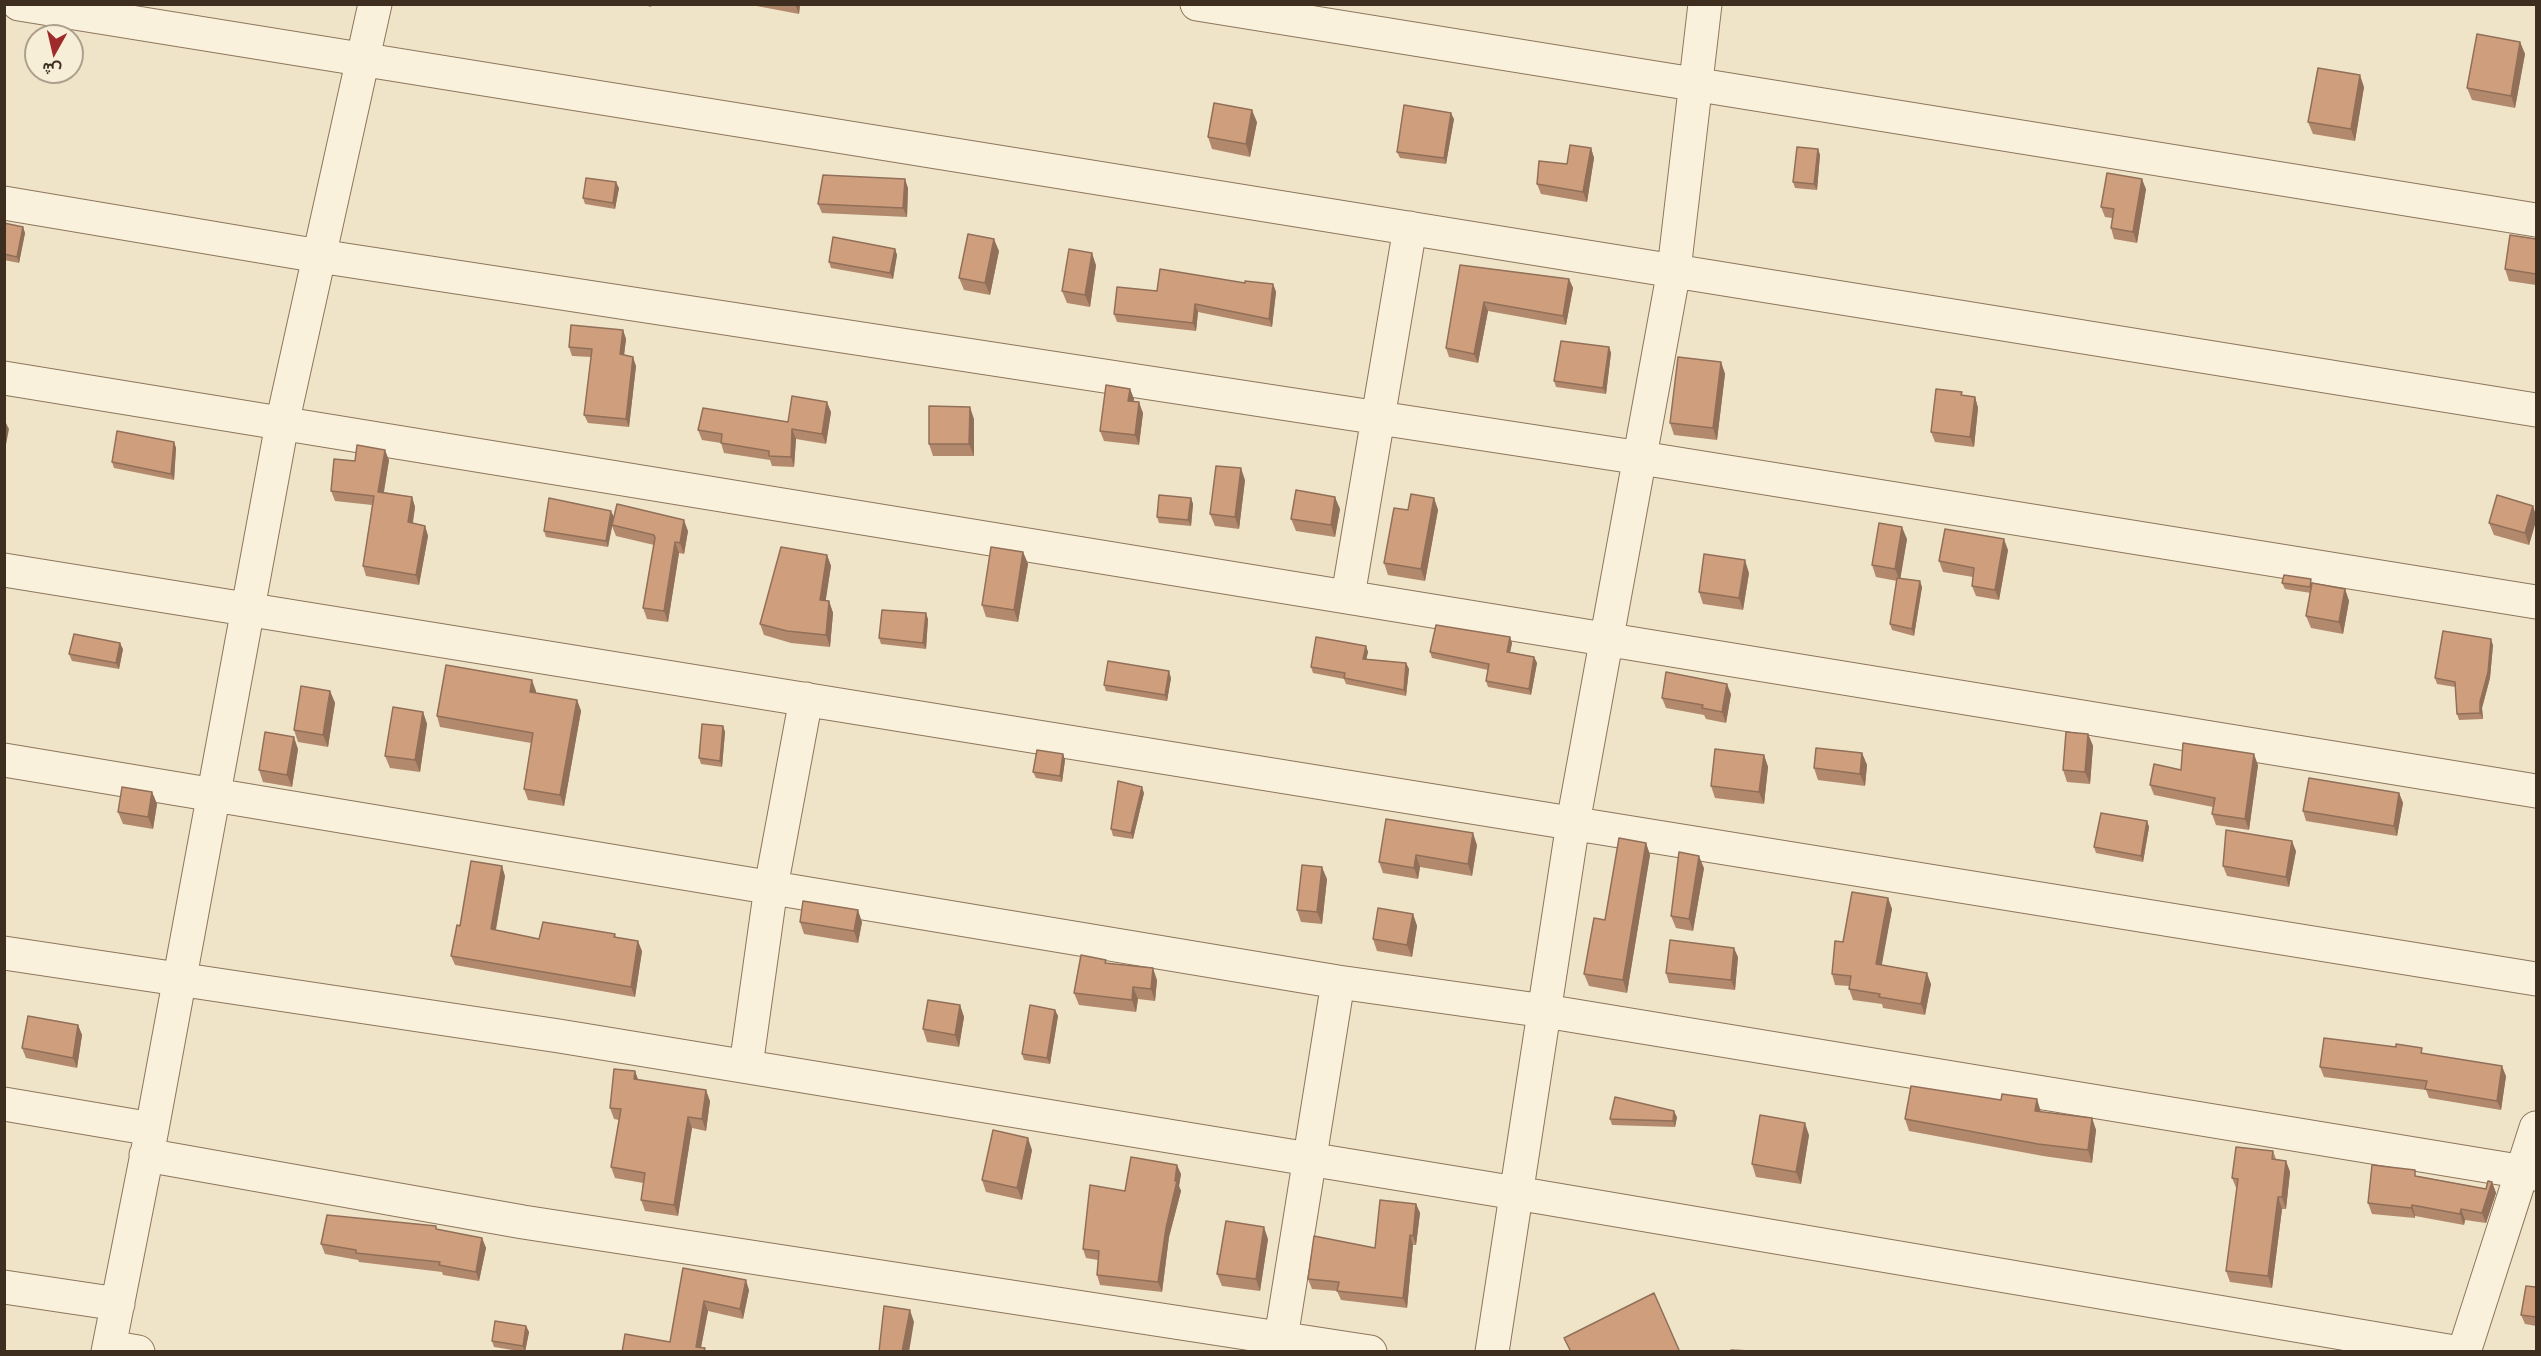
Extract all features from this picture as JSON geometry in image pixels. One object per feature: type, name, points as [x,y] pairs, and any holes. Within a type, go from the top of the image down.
[{"type":"street","points":[[19,4],[2536,410]]},
{"type":"street","points":[[118,1350],[118,1304],[282,424],[375,4]]},
{"type":"street","points":[[1197,4],[2536,220]]},
{"type":"street","points":[[1492,1352],[1574,823],[1674,270],[1705,4]]},
{"type":"street","points":[[4,203],[319,256],[1641,458],[2536,602]]},
{"type":"street","points":[[1348,596],[1410,228]]},
{"type":"street","points":[[4,378],[2536,791]]},
{"type":"street","points":[[4,570],[2536,979]]},
{"type":"street","points":[[746,1066],[771,887],[806,699]]},
{"type":"street","points":[[4,760],[1338,982],[1545,1011],[2530,1173]]},
{"type":"street","points":[[4,953],[746,1066],[1516,1193],[2398,1347],[2454,1352]]},
{"type":"street","points":[[1281,1338],[1338,982]]},
{"type":"street","points":[[4,1104],[149,1142],[523,1222],[1370,1352]]},
{"type":"street","points":[[2464,1352],[2530,1173],[2536,1128]]},
{"type":"street","points":[[4,1287],[118,1304]]},
{"type":"building","points":[[2477,34],[2520,42],[2511,96],[2467,88]]},
{"type":"building","points":[[2318,68],[2360,75],[2351,129],[2308,122]]},
{"type":"building","points":[[1214,103],[1252,110],[1246,144],[1208,137]]},
{"type":"building","points":[[1404,105],[1451,113],[1444,158],[1397,152]]},
{"type":"building","points":[[1570,145],[1591,148],[1583,192],[1537,184],[1539,161],[1567,164]]},
{"type":"building","points":[[1797,147],[1818,149],[1814,184],[1793,182]]},
{"type":"building","points":[[2107,173],[2142,179],[2133,232],[2111,228],[2114,209],[2101,207]]},
{"type":"building","points":[[823,175],[905,179],[903,208],[818,204]]},
{"type":"building","points":[[586,178],[616,182],[613,203],[583,198]]},
{"type":"building","points":[[4,223],[23,227],[17,257],[4,254]]},
{"type":"building","points":[[968,234],[994,239],[985,283],[959,278]]},
{"type":"building","points":[[2510,235],[2536,239],[2536,274],[2505,269]]},
{"type":"building","points":[[833,237],[895,249],[890,273],[829,262]]},
{"type":"building","points":[[1069,249],[1092,253],[1085,295],[1062,291]]},
{"type":"building","points":[[1460,265],[1569,279],[1563,316],[1484,302],[1474,354],[1446,348]]},
{"type":"building","points":[[1160,269],[1245,283],[1245,281],[1273,284],[1269,319],[1195,304],[1193,323],[1114,314],[1117,287],[1157,291]]},
{"type":"building","points":[[571,325],[623,330],[620,354],[633,357],[626,419],[584,415],[592,349],[569,347]]},
{"type":"building","points":[[1561,341],[1609,347],[1603,388],[1554,381]]},
{"type":"building","points":[[1678,357],[1721,362],[1713,428],[1670,423]]},
{"type":"building","points":[[1106,385],[1130,389],[1128,401],[1139,402],[1135,435],[1100,431]]},
{"type":"building","points":[[1936,389],[1962,392],[1961,395],[1975,397],[1970,437],[1931,432]]},
{"type":"building","points":[[792,396],[827,402],[822,434],[792,429],[791,457],[769,456],[769,451],[721,443],[722,434],[698,430],[703,408],[788,422]]},
{"type":"building","points":[[929,406],[970,407],[969,444],[929,444]]},
{"type":"building","points":[[117,431],[174,442],[171,474],[112,462]]},
{"type":"building","points":[[357,445],[385,450],[378,492],[412,497],[408,522],[425,526],[416,575],[363,566],[374,496],[331,491],[334,459],[355,461]]},
{"type":"building","points":[[1216,466],[1241,468],[1235,517],[1210,514]]},
{"type":"building","points":[[1296,490],[1335,497],[1331,525],[1291,519]]},
{"type":"building","points":[[1411,494],[1434,498],[1421,569],[1384,563],[1394,508],[1408,510]]},
{"type":"building","points":[[1159,495],[1191,498],[1188,520],[1157,517]]},
{"type":"building","points":[[2497,495],[2533,506],[2525,533],[2489,523]]},
{"type":"building","points":[[549,498],[611,511],[606,541],[544,531]]},
{"type":"building","points":[[617,504],[684,520],[680,543],[675,542],[664,611],[643,608],[654,535],[612,525]]},
{"type":"building","points":[[1879,523],[1902,527],[1895,569],[1872,565]]},
{"type":"building","points":[[1945,529],[2004,539],[1995,590],[1972,586],[1974,568],[1939,561]]},
{"type":"building","points":[[781,547],[827,555],[820,600],[829,601],[826,635],[787,631],[760,624]]},
{"type":"building","points":[[991,547],[1023,552],[1014,610],[982,605]]},
{"type":"building","points":[[1704,554],[1745,560],[1739,598],[1699,592]]},
{"type":"building","points":[[2284,575],[2311,579],[2310,587],[2282,583]]},
{"type":"building","points":[[1897,578],[1920,581],[1912,629],[1890,624]]},
{"type":"building","points":[[2312,583],[2345,589],[2339,622],[2306,616]]},
{"type":"building","points":[[882,610],[926,613],[923,643],[879,638]]},
{"type":"building","points":[[1436,625],[1510,637],[1507,652],[1534,657],[1529,689],[1486,681],[1489,664],[1430,652]]},
{"type":"building","points":[[2443,631],[2491,639],[2488,672],[2480,702],[2480,713],[2457,714],[2455,682],[2435,678]]},
{"type":"building","points":[[74,634],[120,643],[116,663],[69,654]]},
{"type":"building","points":[[1316,637],[1366,646],[1363,659],[1406,663],[1404,690],[1344,678],[1345,673],[1311,667]]},
{"type":"building","points":[[1108,661],[1169,671],[1165,695],[1104,685]]},
{"type":"building","points":[[446,665],[532,680],[530,692],[577,700],[560,795],[524,789],[533,733],[437,716]]},
{"type":"building","points":[[1666,672],[1727,684],[1722,712],[1702,708],[1703,705],[1662,698]]},
{"type":"building","points":[[301,686],[330,691],[323,735],[294,730]]},
{"type":"building","points":[[393,707],[423,712],[415,760],[385,756]]},
{"type":"building","points":[[702,724],[723,726],[720,761],[699,758]]},
{"type":"building","points":[[265,732],[294,737],[287,775],[259,770]]},
{"type":"building","points":[[2066,732],[2088,734],[2085,772],[2063,770]]},
{"type":"building","points":[[2183,743],[2254,754],[2245,819],[2212,814],[2215,798],[2150,785],[2154,764],[2181,770]]},
{"type":"building","points":[[1816,748],[1862,753],[1860,774],[1814,768]]},
{"type":"building","points":[[1715,749],[1764,755],[1759,792],[1711,786]]},
{"type":"building","points":[[1037,750],[1063,754],[1060,776],[1033,772]]},
{"type":"building","points":[[2309,778],[2399,793],[2394,826],[2303,811]]},
{"type":"building","points":[[1118,781],[1142,787],[1131,833],[1111,829]]},
{"type":"building","points":[[122,787],[152,792],[148,817],[118,812]]},
{"type":"building","points":[[2101,813],[2147,821],[2141,856],[2094,847]]},
{"type":"building","points":[[1386,819],[1473,833],[1468,864],[1416,855],[1414,868],[1379,862]]},
{"type":"building","points":[[2226,830],[2292,841],[2286,877],[2223,866]]},
{"type":"building","points":[[1619,838],[1646,843],[1623,980],[1584,974],[1594,918],[1605,920]]},
{"type":"building","points":[[1679,852],[1699,856],[1689,919],[1671,916]]},
{"type":"building","points":[[471,861],[502,866],[491,929],[539,939],[543,922],[615,934],[614,937],[638,941],[631,987],[451,956],[457,925],[460,926]]},
{"type":"building","points":[[1302,865],[1322,867],[1317,912],[1297,910]]},
{"type":"building","points":[[1852,892],[1888,898],[1876,964],[1927,973],[1921,1004],[1849,989],[1851,976],[1832,974],[1835,941],[1843,942]]},
{"type":"building","points":[[803,901],[858,910],[854,931],[800,922]]},
{"type":"building","points":[[1378,908],[1413,914],[1407,945],[1373,939]]},
{"type":"building","points":[[1670,940],[1734,948],[1731,980],[1666,973]]},
{"type":"building","points":[[1081,955],[1106,960],[1105,963],[1153,968],[1151,989],[1133,987],[1132,1000],[1074,993]]},
{"type":"building","points":[[928,1000],[960,1005],[955,1035],[923,1029]]},
{"type":"building","points":[[1030,1005],[1055,1010],[1047,1058],[1022,1054]]},
{"type":"building","points":[[28,1016],[78,1025],[73,1058],[22,1048]]},
{"type":"building","points":[[2324,1038],[2422,1048],[2421,1053],[2502,1066],[2497,1101],[2425,1089],[2427,1081],[2320,1067]]},
{"type":"building","points":[[614,1069],[635,1071],[634,1079],[706,1090],[702,1119],[688,1117],[674,1205],[641,1200],[645,1173],[611,1167],[621,1109],[610,1108]]},
{"type":"building","points":[[1911,1086],[2001,1100],[2002,1094],[2037,1099],[2035,1111],[2092,1118],[2088,1150],[2038,1144],[1905,1119]]},
{"type":"building","points":[[1615,1097],[1674,1111],[1673,1121],[1610,1119]]},
{"type":"building","points":[[1760,1115],[1805,1123],[1796,1172],[1752,1164]]},
{"type":"building","points":[[993,1130],[1028,1138],[1017,1188],[982,1180]]},
{"type":"building","points":[[2236,1147],[2273,1151],[2272,1159],[2286,1161],[2282,1197],[2278,1197],[2268,1276],[2226,1271],[2238,1179],[2232,1178]]},
{"type":"building","points":[[1131,1157],[1177,1165],[1175,1181],[1177,1181],[1166,1228],[1158,1282],[1097,1275],[1099,1251],[1083,1249],[1090,1185],[1125,1191]]},
{"type":"building","points":[[2372,1165],[2415,1170],[2415,1176],[2486,1189],[2488,1181],[2492,1182],[2482,1213],[2461,1209],[2460,1214],[2412,1205],[2411,1208],[2368,1203]]},
{"type":"building","points":[[1380,1200],[1416,1204],[1403,1298],[1337,1291],[1339,1282],[1308,1279],[1314,1236],[1375,1248]]},
{"type":"building","points":[[327,1215],[436,1226],[436,1229],[482,1238],[476,1272],[439,1265],[440,1262],[356,1253],[356,1250],[321,1244]]},
{"type":"building","points":[[1226,1221],[1264,1227],[1256,1279],[1217,1274]]},
{"type":"building","points":[[683,1268],[746,1280],[740,1309],[704,1301],[696,1347],[705,1348],[704,1352],[622,1352],[625,1334],[670,1342]]},
{"type":"building","points":[[2526,1286],[2536,1287],[2536,1317],[2521,1315]]},
{"type":"building","points":[[1654,1293],[1679,1350],[1676,1352],[1571,1352],[1564,1338]]},
{"type":"building","points":[[884,1306],[910,1310],[902,1352],[879,1352]]},
{"type":"building","points":[[495,1321],[526,1326],[523,1346],[492,1341]]},
{"type":"building","points":[[1731,1350],[1770,1352],[1731,1352]]}]
